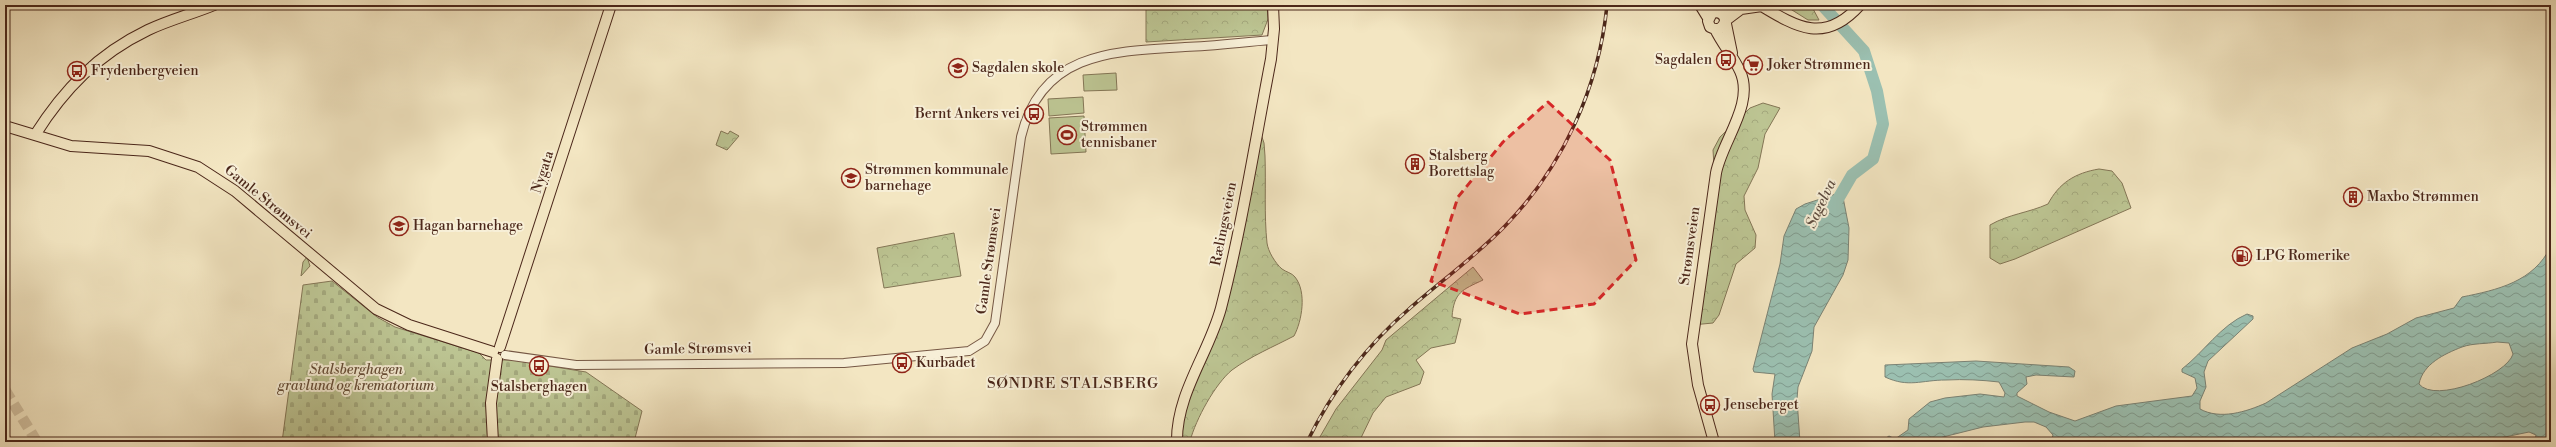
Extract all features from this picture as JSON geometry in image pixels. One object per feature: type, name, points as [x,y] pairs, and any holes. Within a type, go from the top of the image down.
[{"type":"main road","points":[[35,135],[69,87],[86,69],[105,55],[149,30],[214,5]]},
{"type":"main road","name":"Nygata","points":[[493,442],[490,403],[499,353],[611,5]]},
{"type":"main road","name":"Rælingsveien","points":[[1177,442],[1182,404],[1213,332],[1227,283],[1273,40],[1273,5]]},
{"type":"main road","points":[[1700,5],[1713,12],[1723,15],[1725,21]]},
{"type":"main road","points":[[1713,12],[1734,5]]},
{"type":"main road","points":[[1713,12],[1709,25],[1715,29],[1722,28],[1725,21],[1741,9],[1761,6],[1804,29],[1819,29],[1833,25],[1852,13],[1860,5]]},
{"type":"main road","name":"Strømsveien","points":[[1725,21],[1733,59]]},
{"type":"main road","name":"Strømsveien","points":[[1714,442],[1696,376],[1693,332],[1717,167],[1743,98],[1743,79],[1715,29]]},
{"type":"main road","name":"Gamle Strømsvei","points":[[5,126],[78,147],[149,151],[198,167],[242,196],[376,309],[409,325],[499,353]]},
{"type":"street","name":"Gamle Strømsvei","points":[[499,353],[572,364],[831,363],[947,354],[973,349],[988,337],[995,322],[1021,137],[1030,109],[1045,86],[1069,68],[1124,51],[1273,40]]},
{"type":"highlighted area","points":[[1548,102],[1610,160],[1636,260],[1594,304],[1520,314],[1431,281],[1458,197],[1503,142]]},
{"type":"green space","points":[[1146,5],[1267,5],[1268,19],[1262,35],[1146,42]]},
{"type":"green space","points":[[1784,5],[1811,5],[1819,20],[1808,20]]},
{"type":"green space","points":[[1116,73],[1117,90],[1084,91],[1083,75]]},
{"type":"green space","points":[[1083,97],[1084,113],[1049,116],[1048,99]]},
{"type":"green space","points":[[1763,103],[1780,108],[1765,134],[1758,168],[1744,196],[1745,210],[1756,235],[1755,248],[1736,264],[1719,315],[1713,323],[1692,325],[1714,166],[1713,150],[1720,137],[1750,108]]},
{"type":"green space","name":"Strømmen tennisbaner","points":[[1084,116],[1086,152],[1051,154],[1049,118]]},
{"type":"green space","points":[[721,131],[728,134],[730,131],[739,136],[727,150],[716,145]]},
{"type":"green space","points":[[1260,131],[1264,143],[1265,156],[1266,232],[1268,246],[1270,253],[1277,264],[1282,269],[1294,276],[1299,283],[1302,306],[1299,323],[1294,336],[1247,360],[1232,370],[1219,384],[1207,402],[1190,441],[1180,440],[1181,414],[1210,347]]},
{"type":"green space","points":[[2099,169],[2112,171],[2122,183],[2131,208],[2015,259],[2000,264],[1990,258],[1990,225],[2004,218],[2048,204],[2057,190],[2069,180],[2082,173]]},
{"type":"green space","points":[[954,233],[961,276],[884,288],[877,248]]},
{"type":"green space","points":[[307,257],[310,266],[301,276],[303,262]]},
{"type":"green space","points":[[1473,267],[1483,280],[1470,286],[1457,297],[1452,317],[1461,319],[1455,343],[1431,348],[1416,360],[1424,372],[1420,384],[1386,397],[1373,413],[1359,442],[1317,442],[1336,409],[1382,350],[1386,340]]},
{"type":"green space","name":"Stalsberghagen gravlund og krematorium","points":[[332,281],[377,317],[395,327],[479,353],[486,360],[513,360],[586,372],[642,411],[634,442],[282,442],[303,285]]},
{"type":"water","points":[[1842,192],[1849,228],[1848,260],[1843,275],[1814,327],[1812,351],[1798,387],[1797,399],[1800,442],[1775,442],[1772,394],[1775,374],[1754,372],[1753,369],[1780,264],[1784,236],[1796,209],[1805,204]]},
{"type":"water","points":[[2551,246],[2551,442],[2535,442],[2536,435],[2529,432],[2500,438],[2498,442],[2051,442],[2053,435],[2046,427],[2034,422],[2025,422],[1983,427],[1943,437],[1933,442],[1880,442],[1889,436],[1895,439],[1908,430],[1909,419],[1930,402],[1945,398],[1980,394],[2004,397],[2005,393],[1999,382],[1993,381],[1937,380],[1915,383],[1901,382],[1885,377],[1885,365],[1976,361],[2069,367],[2075,371],[2074,377],[2036,375],[2026,377],[2027,384],[2017,393],[2017,396],[2049,412],[2075,421],[2116,406],[2192,396],[2197,388],[2195,378],[2182,372],[2182,369],[2229,325],[2247,314],[2253,316],[2253,319],[2208,361],[2204,372],[2206,387],[2200,401],[2200,409],[2216,414],[2233,414],[2266,403],[2352,348],[2387,334],[2416,318],[2454,308],[2462,297],[2501,287],[2525,276],[2544,258]],"holes":[[[2497,342],[2509,343],[2513,354],[2508,362],[2485,378],[2454,389],[2440,391],[2427,389],[2419,384],[2421,377],[2430,365],[2448,353],[2471,345]]]},
{"type":"waterway","name":"Sagelva","points":[[1822,5],[1864,51],[1877,91],[1883,124],[1873,159],[1852,175],[1834,206]]},
{"type":"tunnel","points":[[5,390],[37,442]]},
{"type":"tunnel","points":[[5,437],[8,442]]},
{"type":"railway","points":[[1307,442],[1327,405],[1339,387],[1378,338],[1409,309],[1494,237],[1526,203],[1544,178],[1561,152],[1587,95],[1603,36],[1607,5]]},
{"type":"place","name":"Sagdalen","points":[[1726,60]]},
{"type":"place","name":"Joker Strømmen","points":[[1753,65]]},
{"type":"place","name":"Sagdalen skole","points":[[958,68]]},
{"type":"place","name":"Frydenbergveien","points":[[77,71]]},
{"type":"place","name":"Bernt Ankers vei","points":[[1034,114]]},
{"type":"place","name":"Strømmen tennisbaner","points":[[1067,135]]},
{"type":"place","name":"Stalsberg Borettslag","points":[[1415,164]]},
{"type":"place","name":"Strømmen kommunale barnehage","points":[[851,178]]},
{"type":"place","name":"Maxbo Strømmen","points":[[2353,197]]},
{"type":"place","name":"Hagan barnehage","points":[[399,226]]},
{"type":"place","name":"LPG Romerike","points":[[2242,256]]},
{"type":"place","name":"Kurbadet","points":[[902,363]]},
{"type":"place","name":"Stalsberghagen","points":[[539,366]]},
{"type":"place","name":"Jenseberget","points":[[1710,405]]},
{"type":"district","name":"SØNDRE STALSBERG","points":[[1073,383]]}]
